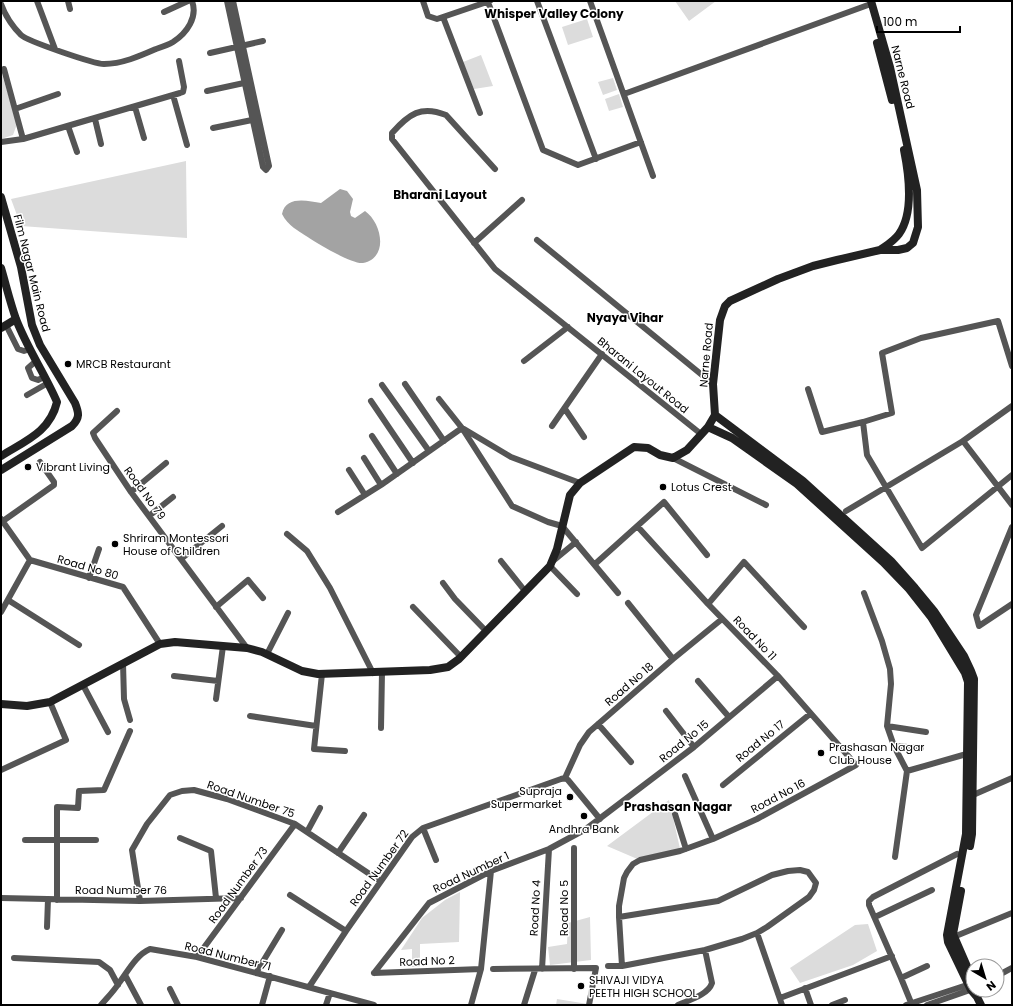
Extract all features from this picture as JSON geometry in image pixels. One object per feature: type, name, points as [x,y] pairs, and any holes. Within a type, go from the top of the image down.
[{"type":"main road","name":"Narne Road","points":[[715,415],[714,384],[720,320],[725,306],[730,301],[778,279],[813,266],[880,250],[898,250],[907,248],[913,243],[918,228],[917,190],[890,67],[868,2]]},
{"type":"main road","name":"Narne Road","points":[[868,2],[905,154],[909,190],[908,211],[902,229],[893,241],[880,250]]},
{"type":"main road","name":"Film Nagar Main Road","points":[[1,197],[21,267],[28,312],[33,329],[40,345],[74,403],[78,413],[78,418],[72,426],[1,470]]},
{"type":"main road","name":"Film Nagar Main Road","points":[[1,268],[16,319],[56,402],[51,418],[42,428],[29,440],[2,454]]},
{"type":"main road","points":[[4,326],[16,319]]},
{"type":"main road","points":[[1,704],[27,706],[50,702],[160,644],[175,642],[247,648],[267,654],[302,671],[322,674],[430,670],[448,667],[461,657],[551,563],[557,549],[570,495],[580,483],[634,447],[648,448],[660,455],[673,458],[687,450],[708,427],[715,415],[803,481],[879,549],[926,600],[964,656],[973,675],[971,753],[966,834],[948,929],[950,938],[965,970]]},
{"type":"main road","points":[[708,427],[732,438],[797,484],[883,562],[919,601],[960,663],[967,678],[973,795],[972,834],[954,930],[950,938]]},
{"type":"street","points":[[37,1],[55,49]]},
{"type":"street","points":[[68,1],[70,9]]},
{"type":"street","points":[[164,12],[188,1]]},
{"type":"street","points":[[1,4],[4,12],[22,36],[83,59],[103,64],[133,58],[173,42],[189,25],[194,15],[192,1]]},
{"type":"street","points":[[227,1],[239,46],[269,166],[266,170],[263,167],[244,83],[239,46],[233,1]]},
{"type":"street","points":[[423,1],[428,16],[437,19],[489,1],[543,150],[578,165],[641,142]]},
{"type":"street","points":[[537,1],[596,159]]},
{"type":"street","points":[[590,1],[653,176]]},
{"type":"street","points":[[624,94],[868,2]]},
{"type":"street","points":[[443,17],[480,113]]},
{"type":"street","points":[[210,53],[262,41]]},
{"type":"street","points":[[1,142],[23,139],[180,93],[184,89],[178,60]]},
{"type":"street","points":[[4,69],[23,139]]},
{"type":"street","points":[[208,91],[244,83]]},
{"type":"street","points":[[16,109],[58,94]]},
{"type":"street","points":[[173,95],[187,146]]},
{"type":"street","points":[[134,106],[144,138]]},
{"type":"street","name":"Bharani Layout Road","points":[[495,169],[446,115],[435,110],[424,110],[405,119],[392,133],[392,139],[495,269],[701,434]]},
{"type":"street","points":[[95,119],[101,144]]},
{"type":"street","points":[[213,128],[252,120]]},
{"type":"street","points":[[68,126],[77,152]]},
{"type":"street","points":[[474,243],[522,200]]},
{"type":"street","points":[[537,240],[714,384]]},
{"type":"street","points":[[808,389],[822,432],[892,413],[882,353],[921,338],[998,321],[1012,366]]},
{"type":"street","points":[[4,326],[18,349],[24,351],[30,349]]},
{"type":"street","points":[[524,361],[568,327]]},
{"type":"street","points":[[552,426],[602,354]]},
{"type":"street","points":[[27,395],[46,380]]},
{"type":"street","points":[[405,384],[444,441]]},
{"type":"street","points":[[382,385],[429,451]]},
{"type":"street","points":[[439,398],[462,428],[512,506],[548,522],[562,526],[618,593]]},
{"type":"street","points":[[371,401],[413,463]]},
{"type":"street","points":[[846,511],[964,441],[1012,406]]},
{"type":"street","points":[[565,409],[584,438]]},
{"type":"street","name":"Road No 79","points":[[117,411],[93,433],[94,438],[131,492],[247,648]]},
{"type":"street","points":[[863,422],[867,454],[922,548],[1012,475]]},
{"type":"street","points":[[338,512],[382,485],[462,428]]},
{"type":"street","points":[[462,428],[510,457],[580,483]]},
{"type":"street","points":[[372,436],[397,474]]},
{"type":"street","points":[[964,441],[1012,505]]},
{"type":"street","points":[[2,454],[10,464]]},
{"type":"street","points":[[364,458],[382,485]]},
{"type":"street","points":[[673,458],[766,505]]},
{"type":"street","points":[[1,612],[30,560],[2,520],[54,485],[54,482],[40,462]]},
{"type":"street","points":[[131,492],[166,463]]},
{"type":"street","points":[[349,470],[365,495]]},
{"type":"street","points":[[149,516],[173,497]]},
{"type":"street","points":[[595,564],[638,527],[664,502],[707,555]]},
{"type":"street","points":[[181,559],[222,526]]},
{"type":"street","name":"Road No 11","points":[[638,527],[722,619],[778,676],[856,765]]},
{"type":"street","points":[[1012,527],[976,615],[979,626],[1012,604]]},
{"type":"street","points":[[287,534],[307,551],[330,588],[373,673]]},
{"type":"street","points":[[576,542],[551,563],[577,594]]},
{"type":"street","points":[[89,578],[99,549]]},
{"type":"street","name":"Road No 80","points":[[30,560],[123,588],[160,644]]},
{"type":"street","points":[[501,561],[525,591]]},
{"type":"street","points":[[708,604],[744,562],[804,627]]},
{"type":"street","points":[[216,607],[248,580],[263,598]]},
{"type":"street","points":[[443,583],[455,599],[486,631]]},
{"type":"street","points":[[864,593],[882,641],[890,669],[891,684],[887,726],[894,746],[907,771],[895,857]]},
{"type":"street","points":[[8,600],[80,645]]},
{"type":"street","points":[[628,603],[673,660]]},
{"type":"street","points":[[413,607],[461,657]]},
{"type":"street","points":[[267,654],[288,614]]},
{"type":"street","name":"Road No 18","points":[[565,778],[580,745],[589,732],[722,619]]},
{"type":"street","points":[[216,699],[223,646]]},
{"type":"street","points":[[123,664],[124,698],[130,720]]},
{"type":"street","points":[[381,728],[382,672]]},
{"type":"street","points":[[322,674],[314,749],[345,751]]},
{"type":"street","points":[[174,676],[218,681]]},
{"type":"street","name":"Road No 15","points":[[600,819],[694,747],[778,676]]},
{"type":"street","points":[[698,681],[729,717]]},
{"type":"street","points":[[84,685],[108,732]]},
{"type":"street","points":[[1,770],[66,740],[50,702]]},
{"type":"street","points":[[666,711],[694,747]]},
{"type":"street","name":"Road No 17","points":[[723,785],[810,714]]},
{"type":"street","points":[[250,716],[316,726]]},
{"type":"street","points":[[598,724],[631,762]]},
{"type":"street","points":[[887,726],[926,732]]},
{"type":"street","points":[[57,900],[57,807],[78,808],[79,791],[104,790],[130,731]]},
{"type":"street","points":[[894,746],[921,748]]},
{"type":"street","points":[[907,771],[971,753]]},
{"type":"street","name":"Road No 16","points":[[622,966],[619,906],[624,878],[633,864],[640,860],[686,849],[713,839],[757,819],[856,765]]},
{"type":"street","points":[[685,776],[713,839]]},
{"type":"street","points":[[565,778],[600,819]]},
{"type":"street","name":"Road Number 72","points":[[309,987],[380,881],[412,837],[423,828],[565,778]]},
{"type":"street","points":[[973,795],[1012,778]]},
{"type":"street","name":"Road Number 75","points":[[140,901],[132,850],[148,824],[170,795],[182,791],[194,790],[227,799],[295,824],[380,881]]},
{"type":"street","points":[[307,832],[320,808]]},
{"type":"street","points":[[675,814],[686,849]]},
{"type":"street","points":[[338,853],[364,815]]},
{"type":"street","name":"Road Number 1","points":[[374,973],[429,903],[491,871],[549,849],[586,829],[600,819]]},
{"type":"street","name":"Road Number 73","points":[[197,957],[295,824]]},
{"type":"street","points":[[423,828],[436,860]]},
{"type":"street","points":[[180,838],[210,851],[216,898]]},
{"type":"street","points":[[24,840],[96,840]]},
{"type":"street","name":"Road No 5","points":[[574,848],[574,969]]},
{"type":"street","name":"Road No 4","points":[[542,969],[549,849]]},
{"type":"street","points":[[957,854],[870,899],[869,905],[902,978],[910,1004],[965,992]]},
{"type":"street","points":[[608,966],[622,966],[705,950],[742,939],[757,933],[809,897],[814,890],[816,883],[808,872],[800,870],[788,871],[772,875],[718,901],[619,917]]},
{"type":"street","points":[[471,1005],[481,969],[491,871]]},
{"type":"street","points":[[875,917],[932,890]]},
{"type":"street","points":[[290,895],[346,931]]},
{"type":"street","name":"Road Number 76","points":[[1,898],[140,901],[241,898]]},
{"type":"street","points":[[47,927],[48,899]]},
{"type":"street","points":[[950,938],[1012,913]]},
{"type":"street","points":[[256,973],[282,930]]},
{"type":"street","points":[[757,933],[782,1005]]},
{"type":"street","name":"Road Number 71","points":[[101,1005],[139,956],[150,949],[197,957],[374,1005]]},
{"type":"street","points":[[678,1005],[708,991],[710,988],[712,983],[705,950]]},
{"type":"street","points":[[780,998],[892,956]]},
{"type":"street","points":[[14,958],[99,962],[110,970],[118,985]]},
{"type":"street","points":[[902,978],[927,966]]},
{"type":"street","points":[[493,969],[535,970],[596,968],[589,1005]]},
{"type":"street","name":"Road No 2","points":[[374,973],[481,969]]},
{"type":"street","points":[[524,1005],[535,970]]},
{"type":"street","points":[[125,975],[141,1005]]},
{"type":"street","points":[[262,1005],[270,976]]},
{"type":"street","points":[[806,988],[810,1005]]},
{"type":"street","points":[[170,989],[178,1005]]},
{"type":"street","points":[[326,1005],[330,993]]},
{"type":"street","points":[[927,1005],[965,993]]},
{"type":"street","points":[[832,1005],[845,1000]]},
{"type":"shaded area","points":[[675,1],[716,1],[689,21]]},
{"type":"shaded area","points":[[587,19],[593,37],[568,45],[562,27]]},
{"type":"shaded area","points":[[481,55],[493,86],[474,89],[463,62]]},
{"type":"shaded area","points":[[1,71],[17,124],[13,135],[1,139]]},
{"type":"shaded area","points":[[613,78],[617,90],[603,95],[598,82]]},
{"type":"shaded area","points":[[619,94],[623,107],[609,111],[605,99]]},
{"type":"shaded area","points":[[186,161],[187,238],[21,226],[11,199]]},
{"type":"shaded area","points":[[340,189],[347,191],[353,199],[350,212],[351,216],[355,218],[365,211],[376,223],[379,231],[380,248],[377,254],[371,260],[363,263],[349,260],[318,243],[294,228],[287,222],[282,214],[284,208],[288,204],[298,201],[321,203]]},
{"type":"shaded area","points":[[669,800],[681,853],[642,861],[607,846]]},
{"type":"shaded area","points":[[460,892],[459,942],[420,944],[420,967],[412,967],[412,949],[401,950],[422,918],[445,900]]},
{"type":"shaded area","points":[[590,917],[591,960],[550,965],[548,947],[567,944],[568,923]]},
{"type":"shaded area","points":[[868,924],[877,951],[853,965],[800,983],[790,968],[855,925]]},
{"type":"shaded area","points":[[557,999],[594,1005],[556,1005]]},
{"type":"place","name":"MRCB Restaurant","points":[[68,364]]},
{"type":"place","name":"Vibrant Living","points":[[28,467]]},
{"type":"place","name":"Lotus Crest","points":[[663,487]]},
{"type":"place","name":"Shriram Montessori House of Children","points":[[115,544]]},
{"type":"place","name":"Prashasan Nagar Club House","points":[[821,753]]},
{"type":"place","name":"Supraja Supermarket","points":[[570,797]]},
{"type":"place","name":"Andhra Bank","points":[[584,816]]},
{"type":"place","name":"SHIVAJI VIDYA PEETH HIGH SCHOOL","points":[[581,986]]},
{"type":"district","name":"Whisper Valley Colony","points":[[554,13]]},
{"type":"district","name":"Bharani Layout","points":[[440,194]]},
{"type":"district","name":"Nyaya Vihar","points":[[625,317]]},
{"type":"district","name":"Prashasan Nagar","points":[[678,806]]}]
